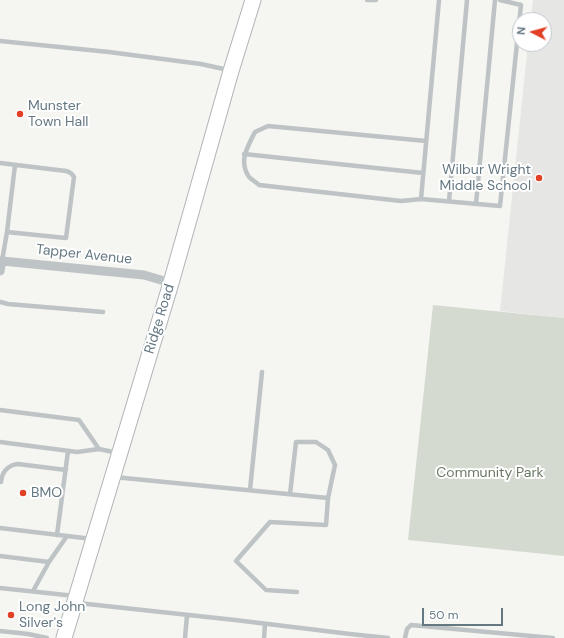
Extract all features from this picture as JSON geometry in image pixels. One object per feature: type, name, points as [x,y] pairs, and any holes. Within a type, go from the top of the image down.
[{"type":"main road","name":"Ridge Road","points":[[64,638],[171,283],[231,71],[253,0]]},
{"type":"street","name":"Tapper Avenue","points":[[2,261],[144,275],[171,283]]},
{"type":"street","points":[[0,271],[2,261]]},
{"type":"lane","points":[[367,0],[376,0]]},
{"type":"lane","points":[[421,199],[440,0]]},
{"type":"lane","points":[[448,201],[467,0]]},
{"type":"lane","points":[[476,204],[494,0]]},
{"type":"lane","points":[[426,140],[268,126],[255,132],[244,154],[245,168],[250,177],[259,185],[401,201],[421,199],[500,206],[522,6],[500,0]]},
{"type":"lane","points":[[0,41],[109,52],[211,66],[231,71]]},
{"type":"lane","points":[[244,154],[423,173]]},
{"type":"lane","points":[[0,163],[66,171],[73,174],[74,178],[66,238],[7,232]]},
{"type":"lane","points":[[2,261],[15,165]]},
{"type":"lane","points":[[0,302],[8,304],[103,312]]},
{"type":"lane","points":[[250,490],[262,372]]},
{"type":"lane","points":[[0,410],[79,420],[99,449]]},
{"type":"lane","points":[[0,442],[77,452],[99,449],[120,453]]},
{"type":"lane","points":[[290,494],[296,442],[316,442],[328,450],[335,465],[328,498],[326,525],[270,522],[236,561],[266,590],[297,592]]},
{"type":"lane","points":[[57,535],[68,451]]},
{"type":"lane","points":[[1,482],[1,475],[14,464],[66,470]]},
{"type":"lane","points":[[112,477],[328,498]]},
{"type":"lane","points":[[0,528],[94,539]]},
{"type":"lane","points":[[33,591],[49,562],[67,536]]},
{"type":"lane","points":[[0,556],[49,562]]},
{"type":"lane","points":[[0,588],[33,591],[76,599],[187,615],[388,638]]},
{"type":"lane","points":[[185,638],[187,615]]},
{"type":"lane","points":[[264,638],[265,624]]},
{"type":"lane","points":[[405,638],[407,629],[411,625],[512,636],[553,638]]},
{"type":"lane","points":[[0,631],[47,638]]},
{"type":"shaded area","name":"Wilbur Wright Middle School","points":[[533,0],[564,0],[564,318],[500,311],[527,52],[552,52],[552,12],[532,12]]},
{"type":"green space","name":"Community Park","points":[[433,305],[564,318],[564,556],[408,540]]},
{"type":"place","name":"Munster Town Hall","points":[[20,114]]},
{"type":"place","name":"Wilbur Wright Middle School","points":[[539,178]]},
{"type":"place","name":"BMO","points":[[23,493]]},
{"type":"place","name":"Long John Silver's","points":[[11,615]]}]
